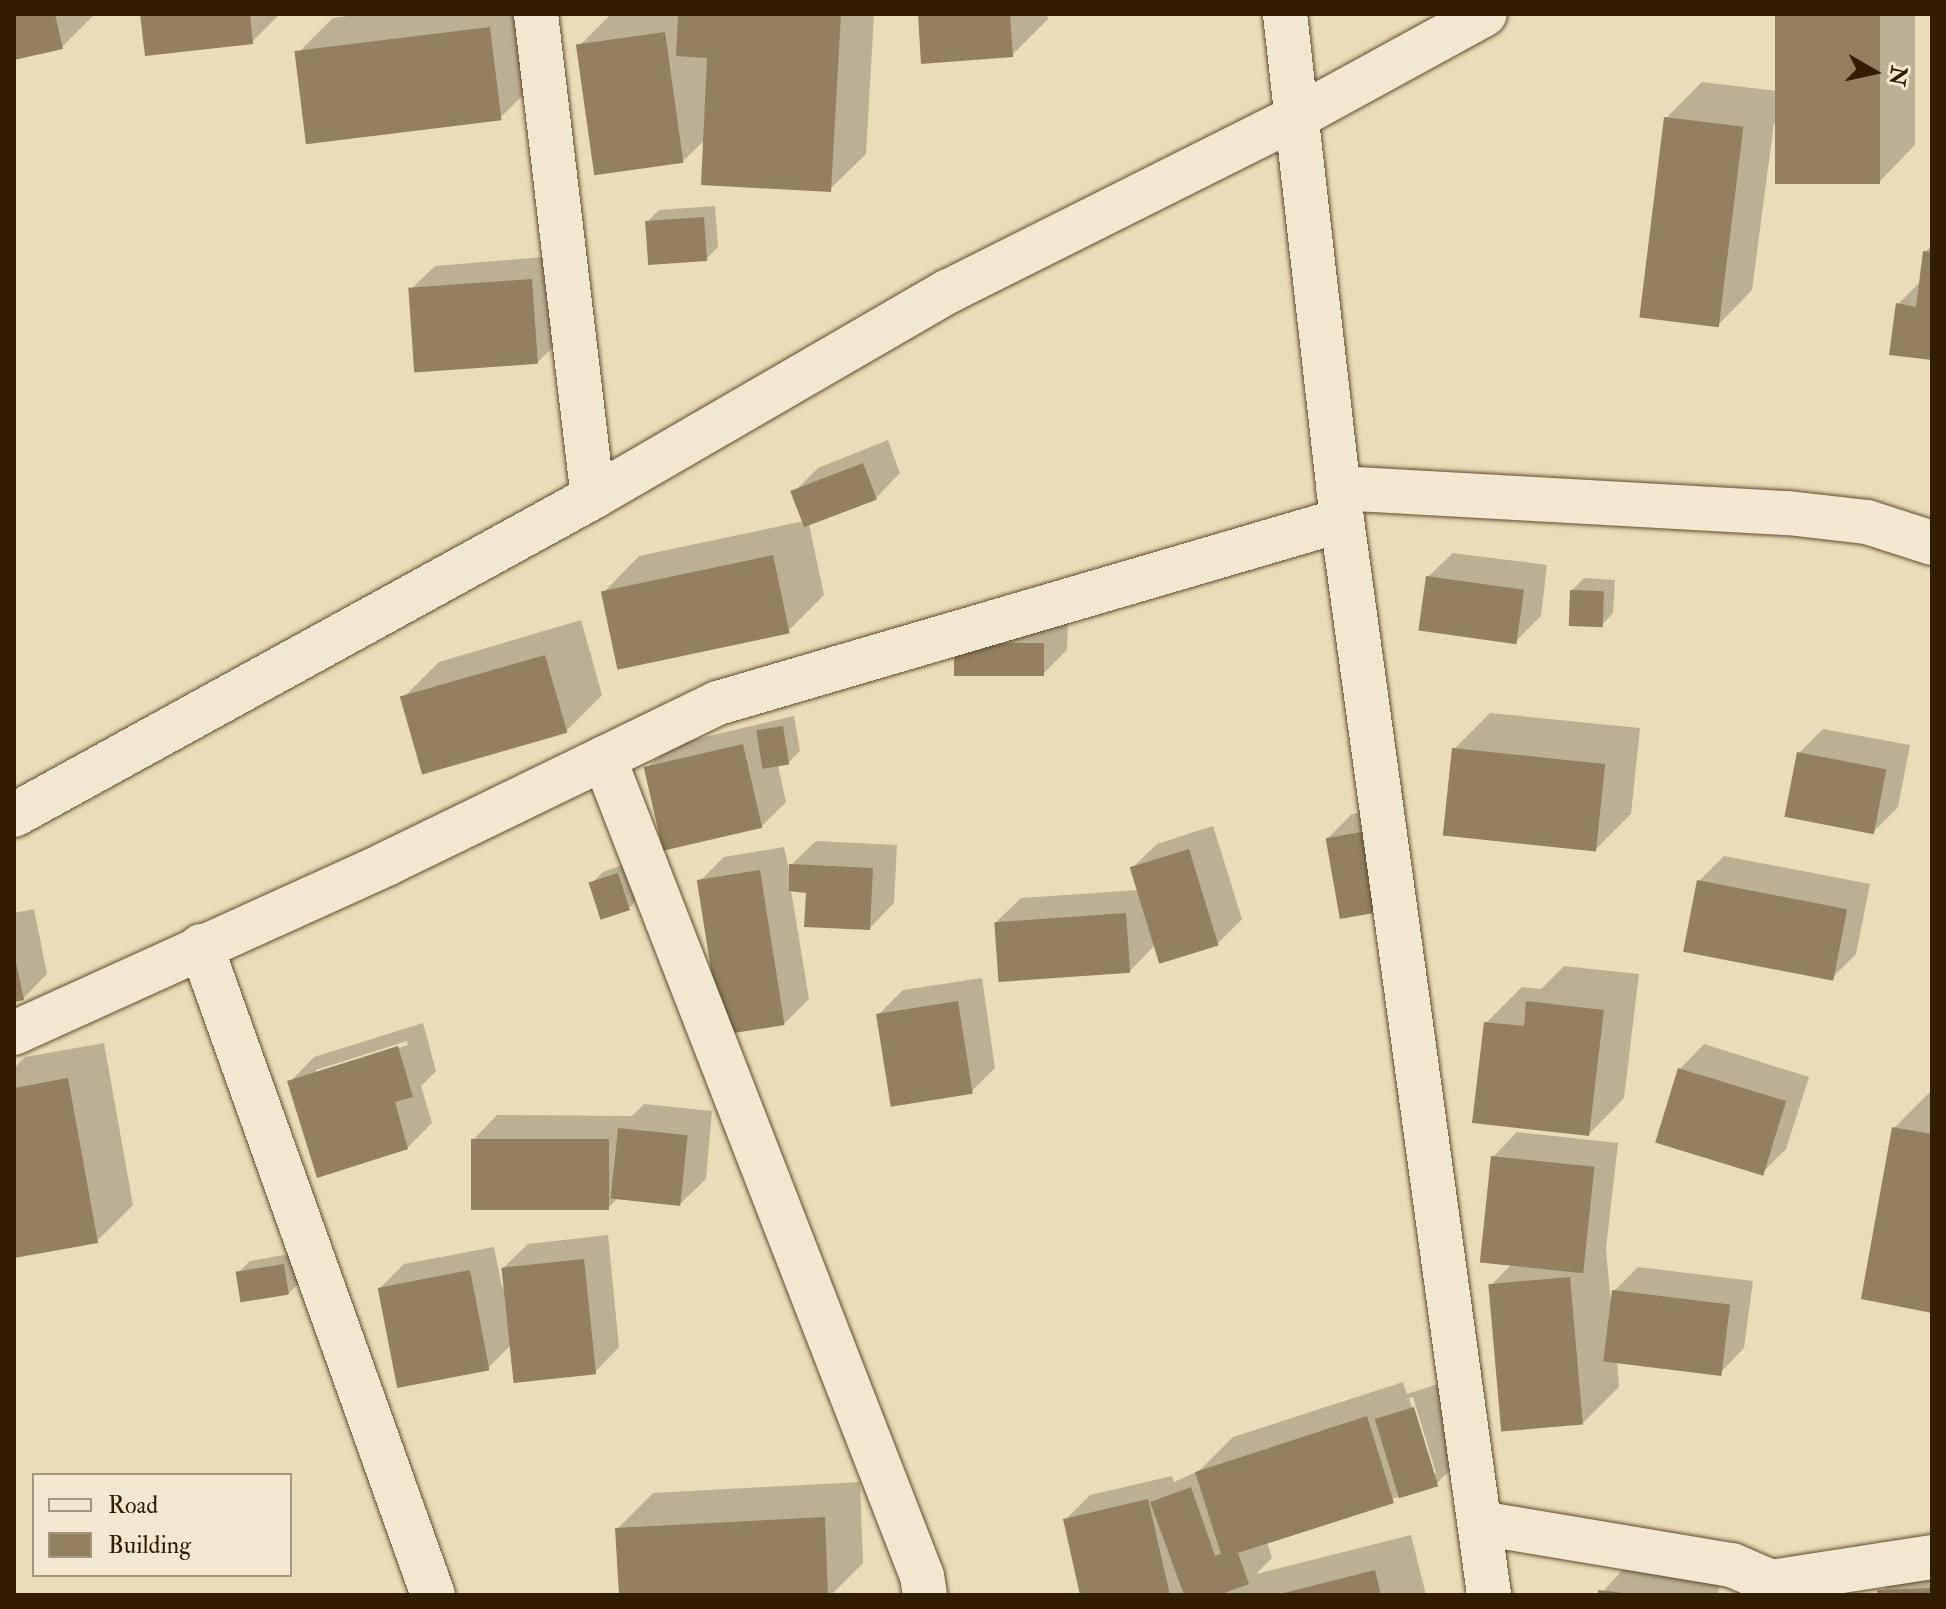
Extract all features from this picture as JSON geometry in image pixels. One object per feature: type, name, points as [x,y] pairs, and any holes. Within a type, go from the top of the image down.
[{"type":"street","points":[[536,14],[593,497]]},
{"type":"street","points":[[1285,14],[1340,504],[1489,1595]]},
{"type":"street","points":[[14,815],[593,497],[949,291],[1297,117],[1485,14]]},
{"type":"street","points":[[14,1033],[386,864],[718,703],[1340,504],[1788,513],[1867,522],[1932,543]]},
{"type":"street","points":[[604,758],[910,1546],[925,1595]]},
{"type":"street","points":[[201,946],[433,1595]]},
{"type":"street","points":[[1480,1523],[1732,1565],[1780,1588],[1932,1557]]},
{"type":"building","points":[[14,14],[55,14],[63,49],[14,60]]},
{"type":"building","points":[[140,14],[250,14],[253,44],[145,56]]},
{"type":"building","points":[[678,14],[841,14],[831,192],[701,185],[707,58],[676,56]]},
{"type":"building","points":[[918,14],[1010,14],[1013,57],[921,64]]},
{"type":"building","points":[[1775,14],[1880,14],[1880,184],[1775,184]]},
{"type":"building","points":[[490,27],[501,120],[306,144],[294,51]]},
{"type":"building","points":[[665,32],[683,163],[594,175],[576,45]]},
{"type":"building","points":[[1664,117],[1743,127],[1719,327],[1639,317]]},
{"type":"building","points":[[704,217],[707,261],[648,265],[645,221]]},
{"type":"building","points":[[1923,251],[1932,252],[1932,360],[1889,355],[1896,303],[1916,307]]},
{"type":"building","points":[[532,279],[538,364],[414,372],[408,288]]},
{"type":"building","points":[[863,463],[877,499],[804,527],[790,491]]},
{"type":"building","points":[[773,555],[790,633],[617,670],[601,592]]},
{"type":"building","points":[[1426,576],[1524,590],[1516,644],[1418,630]]},
{"type":"building","points":[[1570,590],[1604,591],[1603,627],[1569,626]]},
{"type":"building","points":[[954,643],[1044,643],[1044,676],[954,676]]},
{"type":"building","points":[[545,655],[567,733],[422,774],[400,697]]},
{"type":"building","points":[[783,726],[789,765],[762,769],[756,730]]},
{"type":"building","points":[[743,744],[762,828],[663,851],[644,767]]},
{"type":"building","points":[[1452,748],[1605,764],[1596,852],[1443,836]]},
{"type":"building","points":[[1797,752],[1886,769],[1874,834],[1784,817]]},
{"type":"building","points":[[1367,831],[1381,912],[1340,919],[1326,838]]},
{"type":"building","points":[[1189,849],[1219,946],[1159,964],[1130,867]]},
{"type":"building","points":[[789,864],[873,868],[870,930],[804,927],[806,893],[789,891]]},
{"type":"building","points":[[760,870],[785,1025],[721,1035],[697,880]]},
{"type":"building","points":[[618,873],[630,910],[601,920],[589,883]]},
{"type":"building","points":[[1697,880],[1847,909],[1833,981],[1683,952]]},
{"type":"building","points":[[1126,913],[1130,973],[999,982],[994,922]]},
{"type":"building","points":[[14,959],[24,1000],[14,1002]]},
{"type":"building","points":[[958,1001],[973,1094],[891,1107],[876,1014]]},
{"type":"building","points":[[1526,1001],[1604,1010],[1589,1136],[1472,1123],[1484,1022],[1524,1026]]},
{"type":"building","points":[[398,1046],[413,1097],[395,1102],[408,1149],[317,1178],[287,1081]]},
{"type":"building","points":[[1678,1068],[1786,1101],[1763,1176],[1655,1143]]},
{"type":"building","points":[[68,1078],[98,1243],[14,1258],[14,1088]]},
{"type":"building","points":[[1892,1127],[1932,1134],[1932,1313],[1861,1299]]},
{"type":"building","points":[[618,1128],[688,1135],[680,1206],[611,1199]]},
{"type":"building","points":[[471,1139],[609,1139],[609,1210],[471,1210]]},
{"type":"building","points":[[1491,1156],[1594,1167],[1583,1273],[1480,1262]]},
{"type":"building","points":[[584,1259],[596,1374],[514,1383],[501,1268]]},
{"type":"building","points":[[284,1264],[289,1295],[240,1302],[236,1272]]},
{"type":"building","points":[[470,1270],[489,1370],[397,1388],[378,1288]]},
{"type":"building","points":[[1570,1277],[1583,1424],[1501,1432],[1488,1284]]},
{"type":"building","points":[[1612,1290],[1730,1305],[1721,1376],[1603,1361]]},
{"type":"building","points":[[1414,1407],[1438,1486],[1399,1498],[1375,1419]]},
{"type":"building","points":[[1367,1416],[1394,1503],[1238,1553],[1249,1584],[1219,1595],[1184,1595],[1150,1502],[1191,1487],[1215,1556],[1221,1554],[1195,1472]]},
{"type":"building","points":[[1148,1499],[1170,1595],[1080,1595],[1063,1519]]},
{"type":"building","points":[[825,1517],[828,1595],[619,1595],[615,1528]]},
{"type":"building","points":[[1375,1570],[1381,1595],[1280,1595],[1280,1594]]},
{"type":"building","points":[[1932,1588],[1932,1595],[1877,1595],[1877,1590]]},
{"type":"building","points":[[1598,1590],[1624,1593],[1624,1595],[1598,1595]]}]
